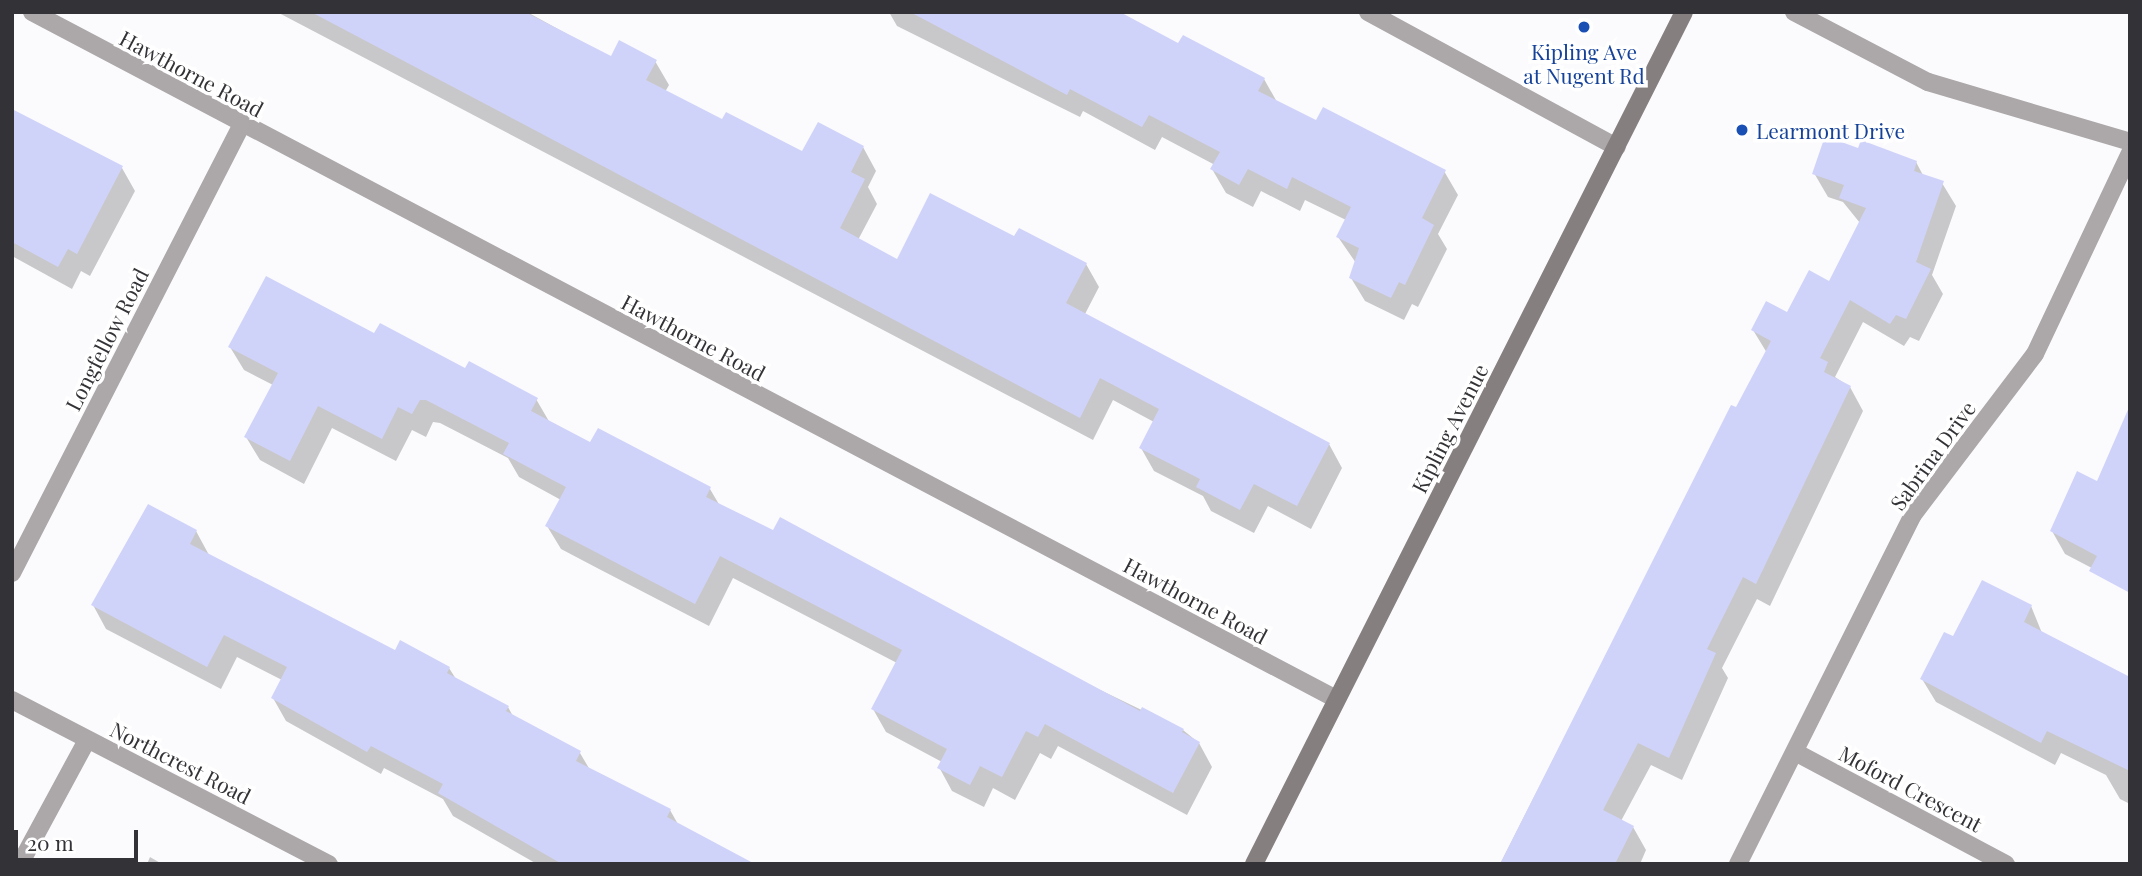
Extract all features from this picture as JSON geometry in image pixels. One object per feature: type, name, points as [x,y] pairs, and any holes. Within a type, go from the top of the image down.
[{"type":"main road","name":"Kipling Avenue","points":[[1254,864],[1684,12]]},
{"type":"street","name":"Hawthorne Road","points":[[32,12],[241,126],[1336,699]]},
{"type":"street","points":[[1368,12],[1617,147]]},
{"type":"street","points":[[1794,12],[1928,82],[2130,142]]},
{"type":"street","name":"Longfellow Road","points":[[12,573],[241,126]]},
{"type":"street","name":"Sabrina Drive","points":[[1738,864],[1912,516],[2035,354],[2130,153]]},
{"type":"street","name":"Northcrest Road","points":[[12,700],[329,864]]},
{"type":"street","points":[[20,864],[87,740]]},
{"type":"street","name":"Moford Crescent","points":[[1795,752],[2006,864]]},
{"type":"building","points":[[311,12],[525,12],[611,56],[619,40],[657,60],[646,80],[722,119],[726,112],[802,151],[818,122],[864,146],[851,172],[865,179],[840,228],[897,259],[930,193],[1014,236],[1019,228],[1087,263],[1066,303],[1330,443],[1297,506],[1254,484],[1240,510],[1196,487],[1200,479],[1139,448],[1159,409],[1100,378],[1080,418]]},
{"type":"building","points":[[910,12],[1120,12],[1178,43],[1183,35],[1265,78],[1258,91],[1316,120],[1323,107],[1446,170],[1422,218],[1434,225],[1405,285],[1399,282],[1391,298],[1349,278],[1359,248],[1336,237],[1351,207],[1292,177],[1287,189],[1248,169],[1239,185],[1210,169],[1220,152],[1149,115],[1142,127],[1070,89],[1067,95]]},
{"type":"building","points":[[12,109],[123,166],[77,254],[68,249],[58,267],[12,242]]},
{"type":"building","points":[[1825,136],[1858,148],[1861,140],[1917,161],[1914,171],[1944,181],[1916,262],[1931,269],[1906,319],[1896,315],[1890,324],[1850,300],[1820,358],[1828,362],[1824,372],[1851,386],[1756,584],[1743,577],[1707,649],[1716,653],[1669,758],[1638,743],[1603,810],[1634,826],[1615,864],[1500,864],[1731,405],[1736,407],[1771,341],[1751,330],[1766,301],[1787,312],[1809,270],[1829,281],[1866,208],[1839,198],[1844,185],[1812,174]]},
{"type":"building","points":[[266,276],[374,333],[380,323],[465,368],[469,361],[538,398],[531,411],[590,442],[598,428],[711,487],[706,497],[773,530],[780,517],[1140,711],[1142,707],[1184,729],[1182,732],[1200,742],[1173,793],[1045,724],[1038,737],[1026,731],[1002,777],[980,766],[970,785],[937,768],[947,749],[871,709],[902,650],[720,556],[695,604],[545,526],[566,487],[503,454],[509,443],[426,400],[420,400],[412,414],[398,407],[382,439],[318,406],[290,461],[244,437],[278,373],[228,347]]},
{"type":"building","points":[[2130,405],[2130,593],[2089,571],[2097,556],[2050,531],[2077,471],[2097,481]]},
{"type":"building","points":[[148,504],[197,530],[190,544],[395,650],[400,640],[450,667],[447,673],[509,706],[506,711],[581,751],[576,761],[671,809],[667,817],[755,864],[562,864],[438,793],[443,784],[371,746],[367,752],[271,698],[287,667],[224,635],[207,667],[91,605]]},
{"type":"building","points":[[1982,580],[2032,605],[2024,622],[2130,677],[2130,771],[2047,731],[2041,743],[1920,679],[1944,632],[1953,636]]},
{"type":"place","name":"Kipling Ave at Nugent Rd","points":[[1584,27]]},
{"type":"place","name":"Learmont Drive","points":[[1742,130]]}]
